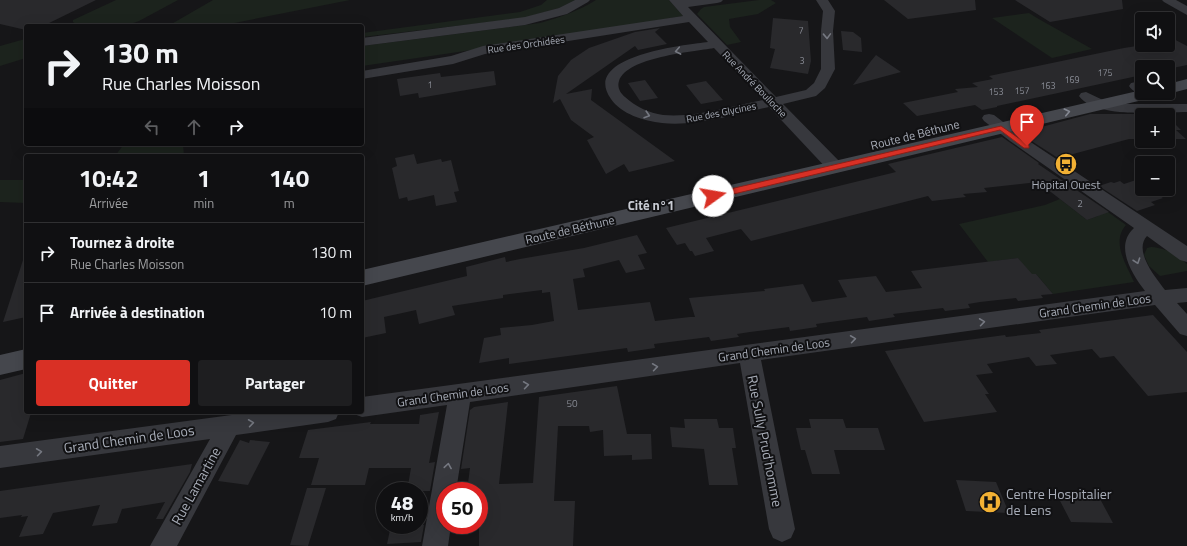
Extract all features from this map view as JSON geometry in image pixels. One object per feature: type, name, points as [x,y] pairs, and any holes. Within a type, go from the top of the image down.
[{"type":"main road","points":[[1175,77],[1187,74]]},
{"type":"main road","points":[[1175,87],[1187,84]]},
{"type":"main road","name":"Route de Béthune","points":[[364,278],[830,162],[895,140],[912,138],[950,126],[995,123],[1135,92]]},
{"type":"main road","name":"Route de Béthune","points":[[364,265],[830,162]]},
{"type":"main road","points":[[0,350],[24,344]]},
{"type":"main road","points":[[0,365],[24,359]]},
{"type":"street","points":[[364,42],[525,21],[563,10],[584,0]]},
{"type":"street","points":[[678,2],[717,0]]},
{"type":"street","name":"Rue des Glycines","points":[[717,44],[633,61],[620,69],[615,75],[611,88],[618,100],[633,110],[653,117],[670,119],[689,119],[811,93],[820,85],[828,69],[827,31],[829,11],[822,0]]},
{"type":"street","points":[[1168,0],[1187,11]]},
{"type":"street","name":"Rue André Boulloche","points":[[678,2],[830,162]]},
{"type":"street","name":"Rue des Orchidées","points":[[364,75],[453,60],[484,50],[692,18]]},
{"type":"street","points":[[1094,100],[1123,108],[1180,108]]},
{"type":"street","points":[[1164,100],[1180,108]]},
{"type":"street","points":[[995,123],[1187,255]]},
{"type":"street","points":[[1148,229],[1139,233],[1135,239],[1135,257],[1149,282],[1187,328]]},
{"type":"street","name":"Grand Chemin de Loos","points":[[364,407],[1161,296],[1187,295]]},
{"type":"street","name":"Rue Sully Prud'homme","points":[[749,354],[782,529]]},
{"type":"street","points":[[435,546],[460,394]]},
{"type":"street","name":"Grand Chemin de Loos","points":[[0,457],[314,414]]},
{"type":"street","name":"Rue Lamartine","points":[[163,546],[229,426]]},
{"type":"shaded area","points":[[116,0],[178,0],[131,24],[76,24],[73,20]]},
{"type":"shaded area","points":[[213,0],[350,0],[229,24],[171,24]]},
{"type":"shaded area","points":[[547,0],[575,0],[559,8],[524,18],[364,37],[364,33],[520,12],[541,5]]},
{"type":"shaded area","points":[[596,0],[669,0],[683,16],[541,40],[364,66],[364,46],[540,23],[583,7]]},
{"type":"shaded area","points":[[759,0],[771,0],[776,3],[758,14],[729,19],[730,27],[741,42],[727,45],[697,14],[704,7]]},
{"type":"shaded area","points":[[1029,13],[1092,49],[1052,58],[992,18]]},
{"type":"shaded area","points":[[24,39],[24,59],[0,66],[0,46]]},
{"type":"shaded area","points":[[122,146],[183,146],[184,154],[116,154]]},
{"type":"shaded area","points":[[0,180],[24,180],[24,203],[0,202]]},
{"type":"shaded area","points":[[1060,199],[1087,220],[1098,216],[1101,207],[1126,225],[1120,239],[1120,246],[1124,261],[1134,282],[1053,294],[1036,274],[1031,275],[1018,258],[988,262],[959,224],[1045,205]]},
{"type":"shaded area","points":[[1151,247],[1166,250],[1179,257],[1187,264],[1187,271],[1160,276],[1149,266],[1144,255],[1147,248]]},
{"type":"building","points":[[0,0],[96,0],[47,24],[24,24],[24,30],[0,24]]},
{"type":"building","points":[[884,0],[975,0],[976,10],[908,19]]},
{"type":"building","points":[[1015,0],[1122,0],[1123,9],[1050,22]]},
{"type":"building","points":[[773,18],[808,21],[811,61],[808,74],[770,68],[775,49],[770,48]]},
{"type":"building","points":[[660,28],[655,32],[667,44],[638,50],[635,46],[566,94],[592,89],[591,100],[675,161],[629,172],[624,164],[606,174],[587,140],[594,137],[571,120],[560,99],[553,103],[558,76],[571,60],[589,48],[635,32]]},
{"type":"building","points":[[841,31],[853,32],[861,38],[862,52],[843,50]]},
{"type":"building","points":[[1175,40],[1187,46],[1187,65],[1175,68],[1175,60],[1135,60],[1135,76],[982,110],[975,105],[917,116],[903,103],[958,92],[955,89],[978,87],[972,83],[993,79],[989,76],[1135,46],[1135,52],[1175,52]]},
{"type":"building","points":[[876,55],[901,72],[853,85],[871,61]]},
{"type":"building","points":[[494,71],[496,85],[419,98],[418,93],[400,96],[397,79],[440,73],[441,77]]},
{"type":"building","points":[[645,80],[658,98],[640,101],[628,83]]},
{"type":"building","points":[[706,81],[723,100],[701,104],[686,85]]},
{"type":"building","points":[[1090,114],[1135,114],[1135,139],[1129,139],[1058,158],[1019,133]]},
{"type":"building","points":[[1175,124],[1181,130],[1176,130],[1186,139],[1175,139]]},
{"type":"building","points":[[1002,137],[1039,163],[1038,164],[1109,212],[1087,220],[1038,182],[984,188],[987,192],[963,194],[966,197],[932,201],[928,196],[751,241],[741,229],[706,238],[714,251],[695,256],[685,243],[677,245],[666,228],[896,172],[888,164]]},
{"type":"building","points":[[414,154],[417,164],[441,159],[442,162],[451,160],[459,191],[454,192],[457,202],[436,206],[434,195],[408,201],[407,197],[399,199],[392,168],[397,166],[395,158]]},
{"type":"building","points":[[1135,180],[1135,196],[1160,196],[1163,198],[1151,202],[1155,205],[1137,211],[1099,186],[1120,181],[1124,184]]},
{"type":"building","points":[[637,235],[647,253],[638,255],[645,269],[626,273],[619,260],[583,269],[585,277],[573,279],[578,310],[650,302],[655,321],[695,317],[689,298],[765,291],[764,289],[803,284],[812,302],[847,297],[838,280],[876,276],[886,292],[922,288],[911,271],[1018,258],[1032,274],[1036,274],[1053,294],[1041,295],[1043,298],[1018,301],[1016,298],[968,304],[970,308],[945,311],[943,308],[893,314],[895,317],[869,321],[867,317],[816,324],[817,327],[790,331],[789,327],[750,332],[737,334],[739,337],[711,341],[709,337],[654,344],[655,348],[628,352],[627,348],[509,364],[509,358],[479,363],[484,338],[501,335],[500,328],[554,321],[550,292],[542,293],[542,290],[503,295],[503,298],[452,306],[455,315],[419,324],[416,310],[384,317],[386,333],[364,338],[364,301],[467,276],[466,267],[505,257],[506,262],[584,248]]},
{"type":"building","points":[[23,260],[24,260],[24,317],[3,322]]},
{"type":"building","points":[[1153,315],[1187,352],[1187,392],[1148,396],[1114,356],[1100,358],[1092,349],[1050,355],[1057,364],[1036,366],[1029,357],[987,364],[993,373],[976,375],[989,394],[985,394],[997,412],[924,422],[885,351],[1005,335],[1006,337],[1041,333],[1039,330]]},
{"type":"building","points":[[24,374],[24,414],[31,414],[23,439],[0,442],[0,380]]},
{"type":"building","points":[[617,386],[627,434],[651,434],[652,459],[632,460],[632,455],[604,456],[603,430],[590,432],[589,426],[558,426],[554,501],[575,501],[573,546],[479,546],[479,534],[488,534],[488,482],[468,482],[470,468],[461,469],[470,410],[474,407],[508,402],[499,484],[533,483],[539,397]]},
{"type":"building","points":[[439,412],[429,463],[435,462],[430,491],[428,491],[428,482],[409,482],[411,468],[369,468],[365,485],[311,485],[319,458],[299,458],[308,430],[371,422],[370,424],[419,424],[420,415]]},
{"type":"building","points":[[684,419],[717,419],[719,428],[733,428],[736,448],[732,448],[738,485],[709,485],[704,449],[672,447],[670,427],[685,428]]},
{"type":"building","points":[[809,419],[843,419],[846,428],[878,428],[885,450],[834,450],[840,474],[812,474],[805,450],[801,450],[796,428],[811,428]]},
{"type":"building","points":[[240,440],[249,443],[250,440],[270,442],[248,485],[218,481]]},
{"type":"building","points":[[192,464],[190,472],[163,519],[156,519],[165,502],[122,509],[117,523],[92,526],[100,505],[53,513],[43,534],[19,537],[28,516],[21,517],[22,515],[0,518],[0,491]]},
{"type":"building","points":[[956,480],[996,482],[1009,513],[966,511]]},
{"type":"building","points":[[307,488],[326,488],[308,546],[290,545]]},
{"type":"building","points":[[1058,497],[1099,497],[1113,523],[1071,522]]},
{"type":"building","points":[[389,534],[422,534],[421,542],[387,544]]},
{"type":"place","name":"Hôpital Ouest","points":[[1066,164]]},
{"type":"place","name":"Centre Hospitalier de Lens","points":[[990,502]]},
{"type":"district","name":"Cité n°1","points":[[651,205]]},
{"type":"route","points":[[713,196],[1001,128],[1027,146]]}]
